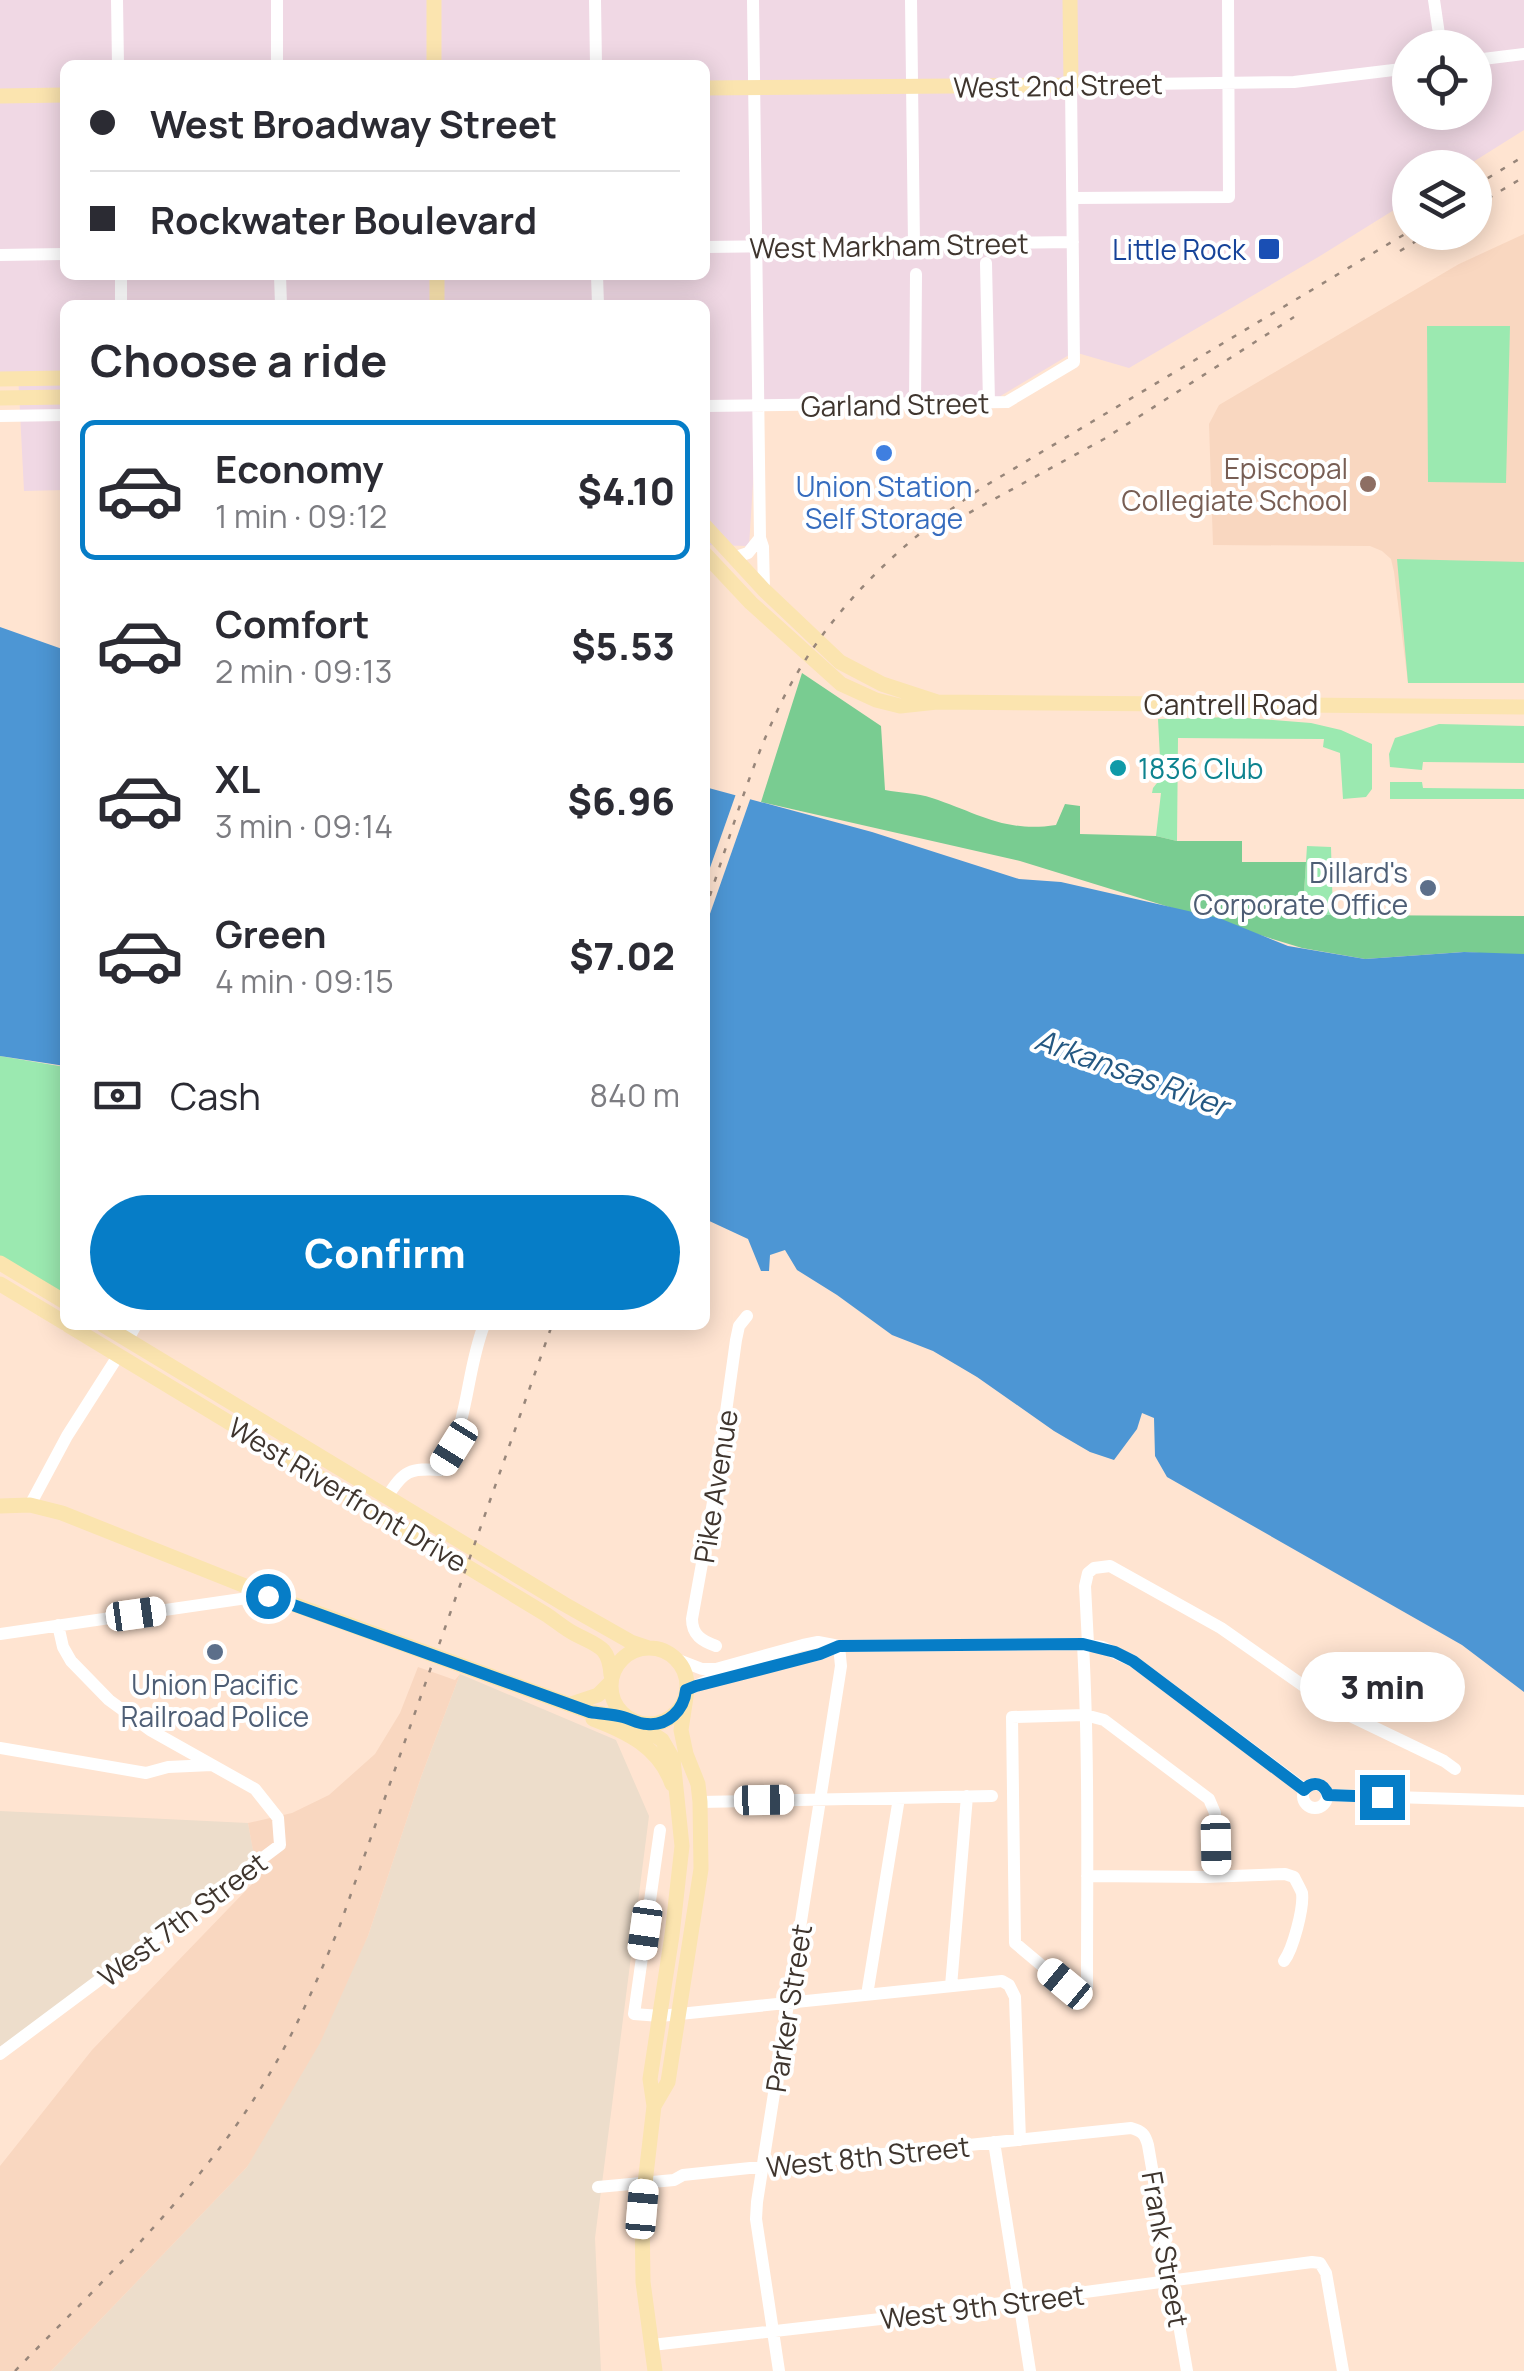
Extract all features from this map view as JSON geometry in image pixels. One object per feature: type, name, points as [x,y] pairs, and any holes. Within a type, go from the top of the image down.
[{"type":"main road","points":[[434,0],[434,60]]},
{"type":"main road","points":[[1070,0],[1072,84]]},
{"type":"main road","name":"West 2nd Street","points":[[710,88],[1072,84]]},
{"type":"main road","points":[[0,96],[60,95]]},
{"type":"main road","points":[[0,379],[60,378]]},
{"type":"main road","points":[[1,398],[60,396]]},
{"type":"main road","points":[[710,532],[832,655],[882,684],[937,702]]},
{"type":"main road","name":"Cantrell Road","points":[[710,559],[825,672],[840,684],[888,704],[1524,707]]},
{"type":"main road","points":[[0,1263],[60,1299]]},
{"type":"main road","name":"West Riverfront Drive","points":[[0,1284],[60,1320]]},
{"type":"main road","name":"West Riverfront Drive","points":[[76,1330],[601,1647],[608,1657],[611,1679]]},
{"type":"main road","points":[[118,1356],[132,1332],[387,1497],[631,1642],[668,1652],[676,1660],[685,1675],[682,1741],[698,1784],[700,1869],[668,2082],[654,2106]]},
{"type":"main road","points":[[0,1506],[30,1505],[62,1513],[268,1596],[590,1712],[654,1724],[677,1712],[686,1694]]},
{"type":"main road","points":[[569,1704],[598,1695],[623,1658],[649,1648]]},
{"type":"main road","points":[[611,1679],[616,1704],[631,1720],[656,1734],[669,1750],[681,1822],[681,1867],[650,2079],[654,2106],[644,2182],[642,2259],[655,2371]]},
{"type":"main road","points":[[569,1704],[647,1747],[666,1768],[677,1797]]},
{"type":"street","points":[[118,0],[118,60]]},
{"type":"street","points":[[276,0],[278,60]]},
{"type":"street","points":[[595,0],[596,60]]},
{"type":"street","points":[[753,0],[760,538],[764,590]]},
{"type":"street","points":[[911,0],[914,245]]},
{"type":"street","points":[[1073,198],[1230,197],[1228,0]]},
{"type":"street","points":[[1434,0],[1438,30]]},
{"type":"street","points":[[1492,58],[1524,54]]},
{"type":"street","name":"West 2nd Street","points":[[1072,84],[1294,82],[1392,70]]},
{"type":"street","points":[[1072,84],[1074,242]]},
{"type":"street","name":"West Markham Street","points":[[710,247],[1074,242]]},
{"type":"street","name":"Garland Street","points":[[710,406],[1007,402],[1074,362],[1074,242]]},
{"type":"street","points":[[0,255],[60,254]]},
{"type":"street","points":[[986,264],[990,403]]},
{"type":"street","points":[[915,404],[916,274]]},
{"type":"street","points":[[0,416],[60,415]]},
{"type":"street","points":[[733,558],[752,550],[760,538]]},
{"type":"street","name":"Pike Avenue","points":[[716,1646],[698,1638],[692,1618],[716,1491],[736,1340],[739,1326],[747,1316]]},
{"type":"street","points":[[387,1497],[410,1470],[440,1470],[454,1447],[474,1349],[482,1330]]},
{"type":"street","points":[[30,1505],[118,1356]]},
{"type":"street","points":[[1216,1876],[1215,1814],[1209,1798],[1104,1720],[1085,1715],[1012,1717],[1015,1943],[1065,1984],[1088,1987],[1085,1715],[1086,1598],[1088,1573],[1094,1568],[1110,1566],[1221,1628],[1338,1710],[1444,1760],[1455,1769]]},
{"type":"street","points":[[0,1634],[268,1596]]},
{"type":"street","name":"West 7th Street","points":[[2,2052],[280,1845],[279,1822],[250,1784],[129,1716],[96,1688],[67,1654],[58,1625]]},
{"type":"street","points":[[676,1660],[716,1669],[818,1642],[839,1646],[1086,1644],[1133,1661],[1304,1790],[1318,1784],[1328,1795],[1524,1800]]},
{"type":"street","points":[[686,1694],[709,1680],[839,1646]]},
{"type":"street","name":"Parker Street","points":[[779,2371],[756,2219],[842,1666],[839,1646]]},
{"type":"street","points":[[168,1767],[174,1744]]},
{"type":"street","points":[[0,1748],[146,1773],[168,1767],[215,1765]]},
{"type":"street","points":[[951,1986],[966,1796]]},
{"type":"street","points":[[700,1802],[992,1796]]},
{"type":"street","points":[[867,1995],[899,1798]]},
{"type":"street","points":[[660,1830],[634,2014],[660,2016],[1002,1981],[1015,1997],[1020,2140]]},
{"type":"street","points":[[1087,1876],[1294,1877],[1302,1892],[1301,1904],[1291,1952],[1284,1961]]},
{"type":"street","name":"West 8th Street","points":[[598,2187],[994,2142],[1140,2130]]},
{"type":"street","name":"Frank Street","points":[[1140,2130],[1148,2145],[1187,2371]]},
{"type":"street","points":[[994,2142],[1030,2371]]},
{"type":"street","name":"West 9th Street","points":[[652,2345],[1312,2262],[1320,2263],[1326,2273],[1343,2371]]},
{"type":"shaded area","points":[[0,0],[1524,0],[1524,130],[1492,150],[1392,150],[1392,211],[1129,368],[1074,352],[989,403],[758,405],[749,546],[710,545],[710,300],[60,300],[60,490],[24,491],[18,373],[0,374]]},
{"type":"shaded area","name":"Episcopal Collegiate School","points":[[1524,234],[1524,682],[1408,683],[1394,572],[1391,559],[1382,551],[1370,546],[1213,545],[1209,424],[1219,405],[1459,264]]},
{"type":"shaded area","points":[[418,1667],[455,1680],[460,1674],[368,1936],[320,2043],[247,2167],[51,2371],[0,2371],[0,2166],[92,2050],[258,1878],[248,1823],[292,1813],[329,1795],[375,1754],[400,1713]]},
{"type":"shaded area","points":[[460,1674],[616,1740],[649,1816],[595,2238],[601,2371],[51,2371],[247,2167],[368,1936]]},
{"type":"shaded area","points":[[0,1811],[248,1823],[255,1860],[0,2047]]},
{"type":"green space","points":[[1427,326],[1510,326],[1506,483],[1428,482]]},
{"type":"green space","points":[[1397,559],[1524,562],[1524,683],[1408,683]]},
{"type":"green space","points":[[802,673],[881,726],[885,790],[926,796],[1006,824],[1056,825],[1065,804],[1080,806],[1080,834],[1242,841],[1242,862],[1306,862],[1304,893],[1327,915],[1524,916],[1524,956],[1464,952],[1365,959],[1302,948],[1020,861],[761,802]]},
{"type":"green space","points":[[1234,717],[1311,723],[1341,730],[1372,744],[1372,789],[1366,797],[1343,799],[1340,753],[1323,747],[1324,739],[1178,738],[1177,841],[1156,836],[1161,793],[1152,793],[1161,778],[1158,719]]},
{"type":"green space","points":[[1439,724],[1524,726],[1524,763],[1423,762],[1422,770],[1390,767],[1389,754],[1395,738]]},
{"type":"green space","points":[[1390,782],[1422,782],[1423,788],[1524,789],[1524,799],[1390,799]]},
{"type":"green space","points":[[1307,846],[1331,847],[1333,915],[1327,915],[1304,893]]},
{"type":"green space","points":[[0,1056],[60,1066],[60,1298],[0,1262]]},
{"type":"water","points":[[0,627],[60,648],[60,1065],[0,1056]]},
{"type":"water","name":"Arkansas River","points":[[710,788],[872,832],[1019,879],[1061,882],[1219,918],[1288,946],[1365,959],[1464,952],[1524,954],[1524,1692],[1462,1645],[1167,1477],[1155,1456],[1154,1418],[1142,1413],[1137,1429],[1114,1460],[1090,1452],[933,1351],[892,1335],[797,1270],[785,1250],[770,1255],[769,1271],[761,1271],[748,1239],[710,1221]]},
{"type":"pier","points":[[737,791],[752,794],[710,914],[710,868]]},
{"type":"railway","points":[[1492,176],[1524,156]]},
{"type":"railway","points":[[1492,196],[1524,177]]},
{"type":"railway","points":[[710,895],[752,773],[786,693],[846,605],[896,554],[980,489],[1392,242]]},
{"type":"railway","points":[[956,520],[1104,439],[1294,317]]},
{"type":"railway","points":[[15,2371],[115,2269],[210,2161],[286,2045],[340,1925],[550,1330]]},
{"type":"place","name":"Little Rock","points":[[1269,249]]},
{"type":"place","name":"Union Station Self Storage","points":[[884,453]]},
{"type":"place","name":"Episcopal Collegiate School","points":[[1368,484]]},
{"type":"place","name":"1836 Club","points":[[1118,768]]},
{"type":"place","name":"Dillard's Corporate Office","points":[[1428,888]]},
{"type":"place","name":"Union Pacific Railroad Police","points":[[215,1652]]},
{"type":"route","points":[[268,1596],[590,1712],[644,1724],[672,1717],[686,1698],[686,1690],[709,1680],[839,1646],[1102,1647],[1133,1661],[1304,1790],[1318,1784],[1328,1795],[1382,1797]]}]
